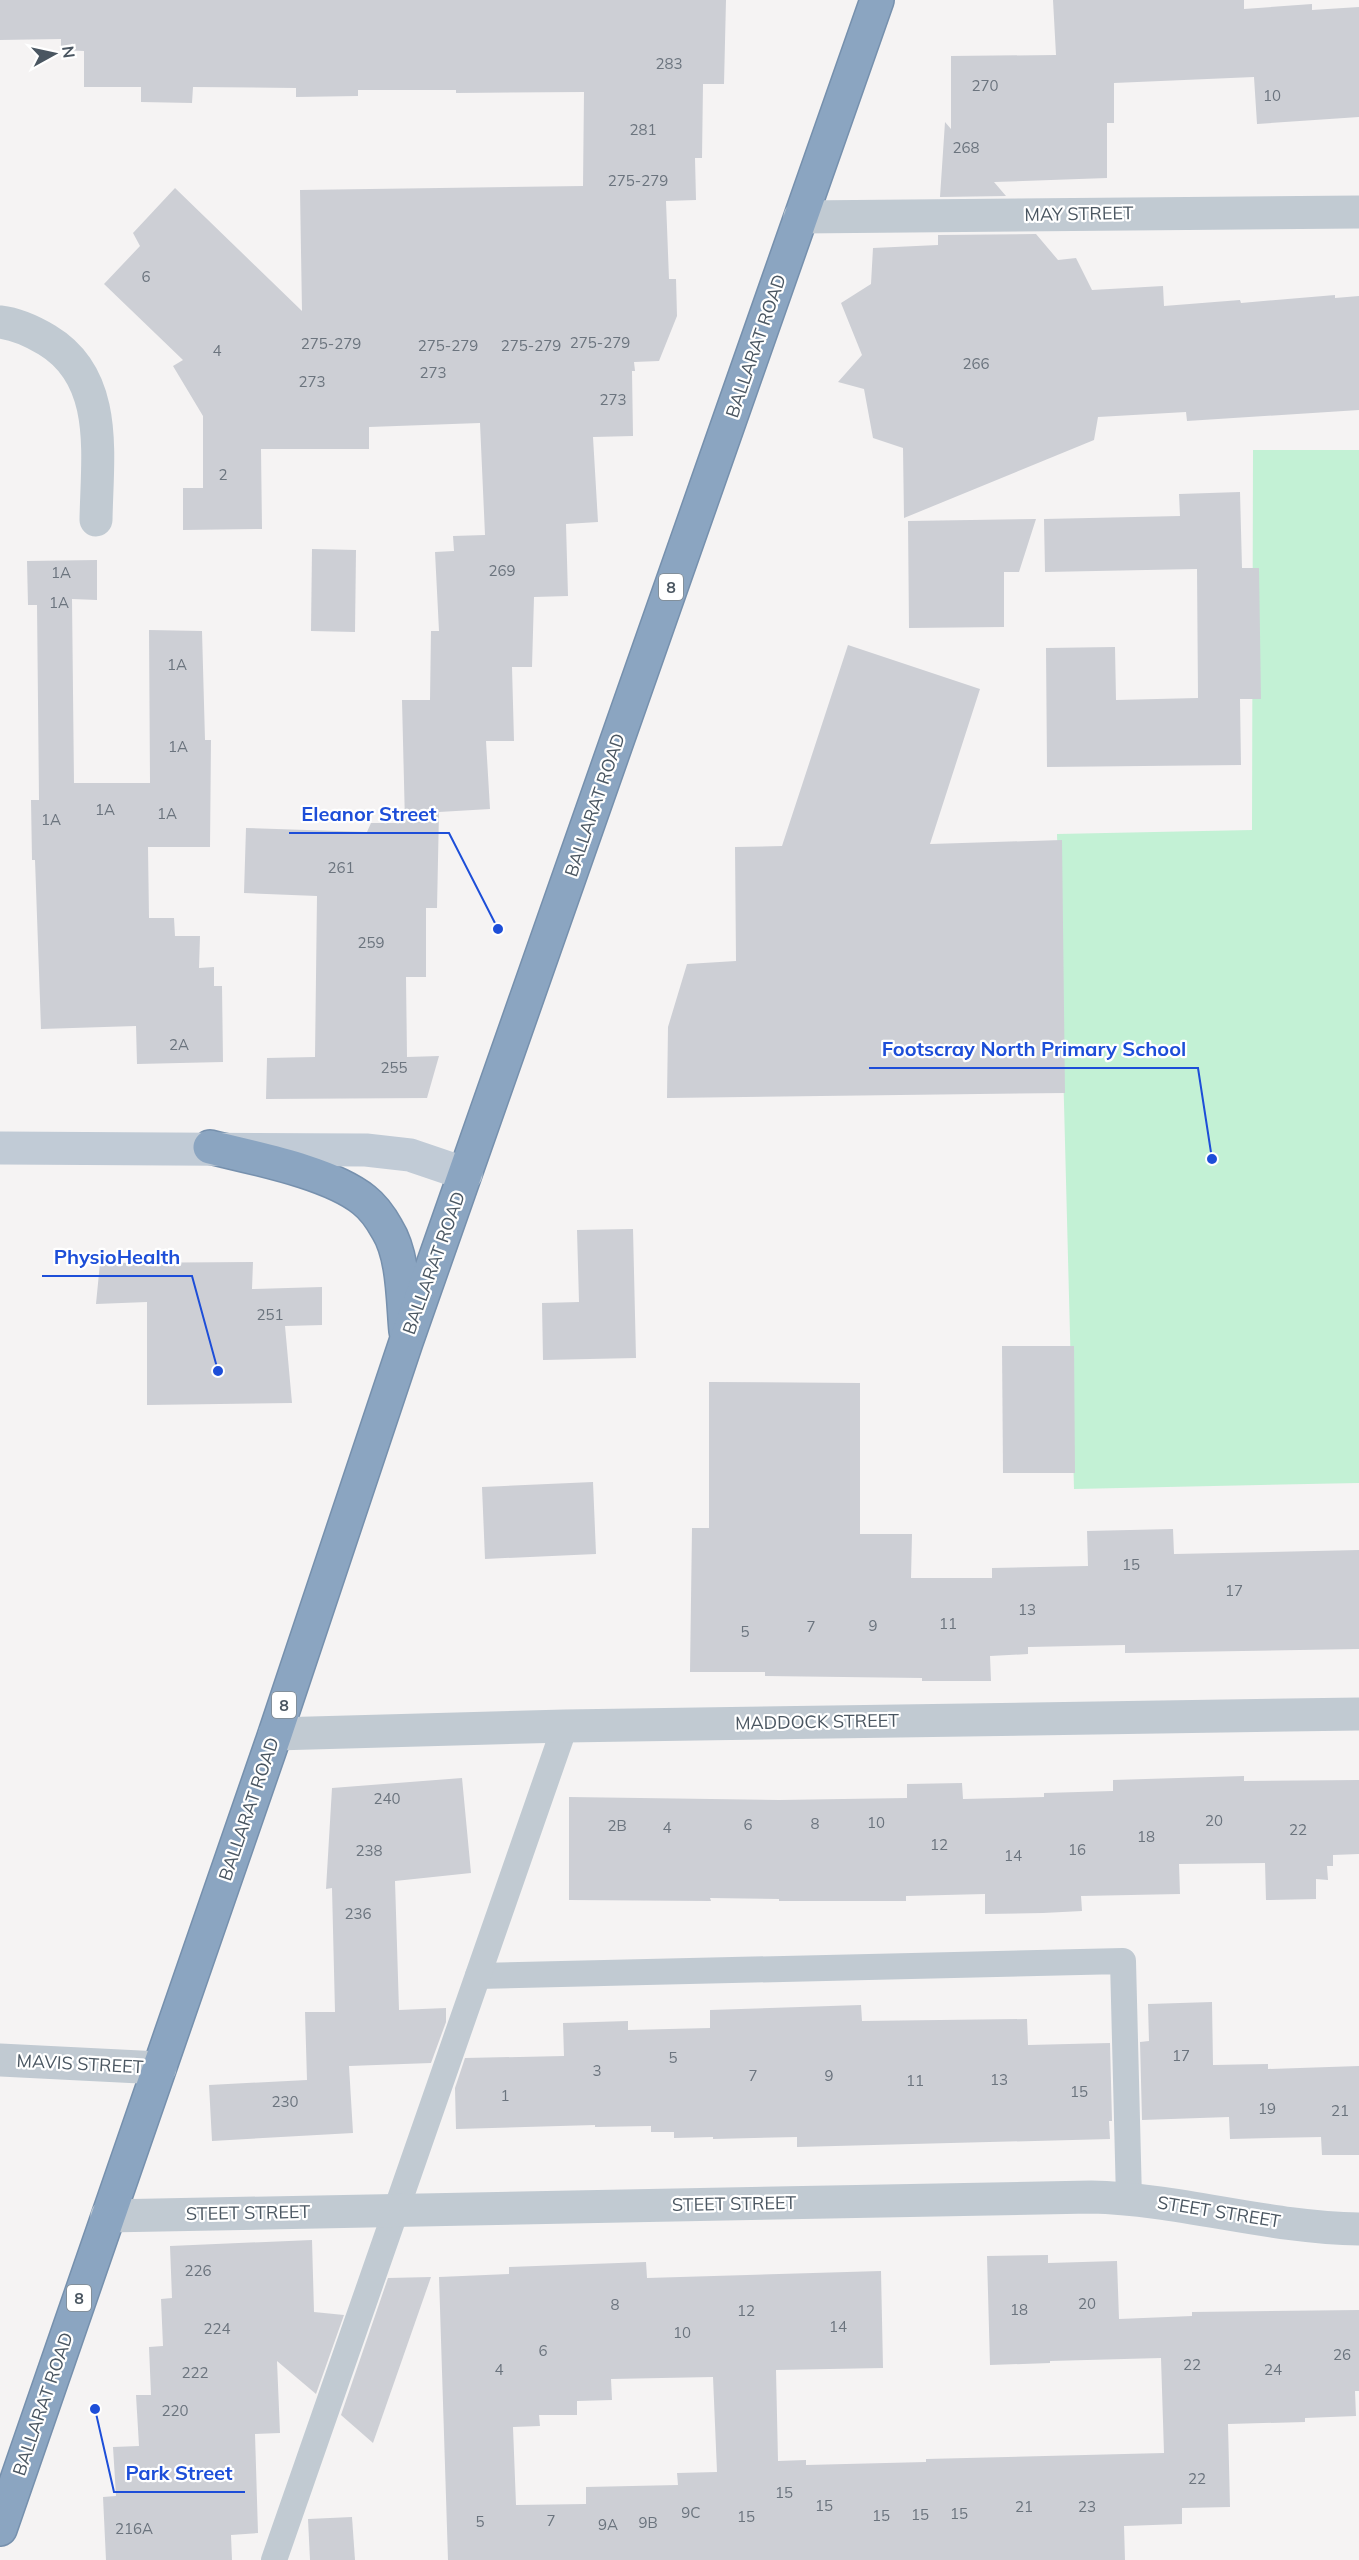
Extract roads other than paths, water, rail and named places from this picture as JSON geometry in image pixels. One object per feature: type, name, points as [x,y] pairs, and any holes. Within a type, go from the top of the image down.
[{"type":"highway","name":"BALLARAT ROAD","points":[[0,2529],[275,1734],[406,1342],[877,0]]},
{"type":"highway","points":[[210,1148],[270,1161],[336,1184],[365,1201],[388,1230],[401,1269],[406,1342]]},
{"type":"street","name":"MAY STREET","points":[[800,217],[1359,212]]},
{"type":"street","points":[[0,322],[10,323],[35,333],[60,348],[75,365],[86,385],[94,404],[97,430],[96,520]]},
{"type":"street","points":[[0,1148],[210,1148],[393,1152],[410,1155],[466,1174]]},
{"type":"street","name":"MADDOCK STREET","points":[[275,1734],[565,1726],[1359,1714]]},
{"type":"street","name":"MAVIS STREET","points":[[0,2060],[160,2068]]},
{"type":"street","name":"STEET STREET","points":[[107,2216],[1069,2198],[1129,2199],[1313,2226],[1359,2229]]},
{"type":"lane","points":[[274,2560],[565,1726]]},
{"type":"lane","points":[[478,1976],[1123,1961],[1129,2199]]},
{"type":"place","name":"Eleanor Street","points":[[498,929]]},
{"type":"place","name":"Footscray North Primary School","points":[[1212,1159]]},
{"type":"place","name":"PhysioHealth","points":[[218,1371]]},
{"type":"place","name":"Park Street","points":[[95,2409]]}]
